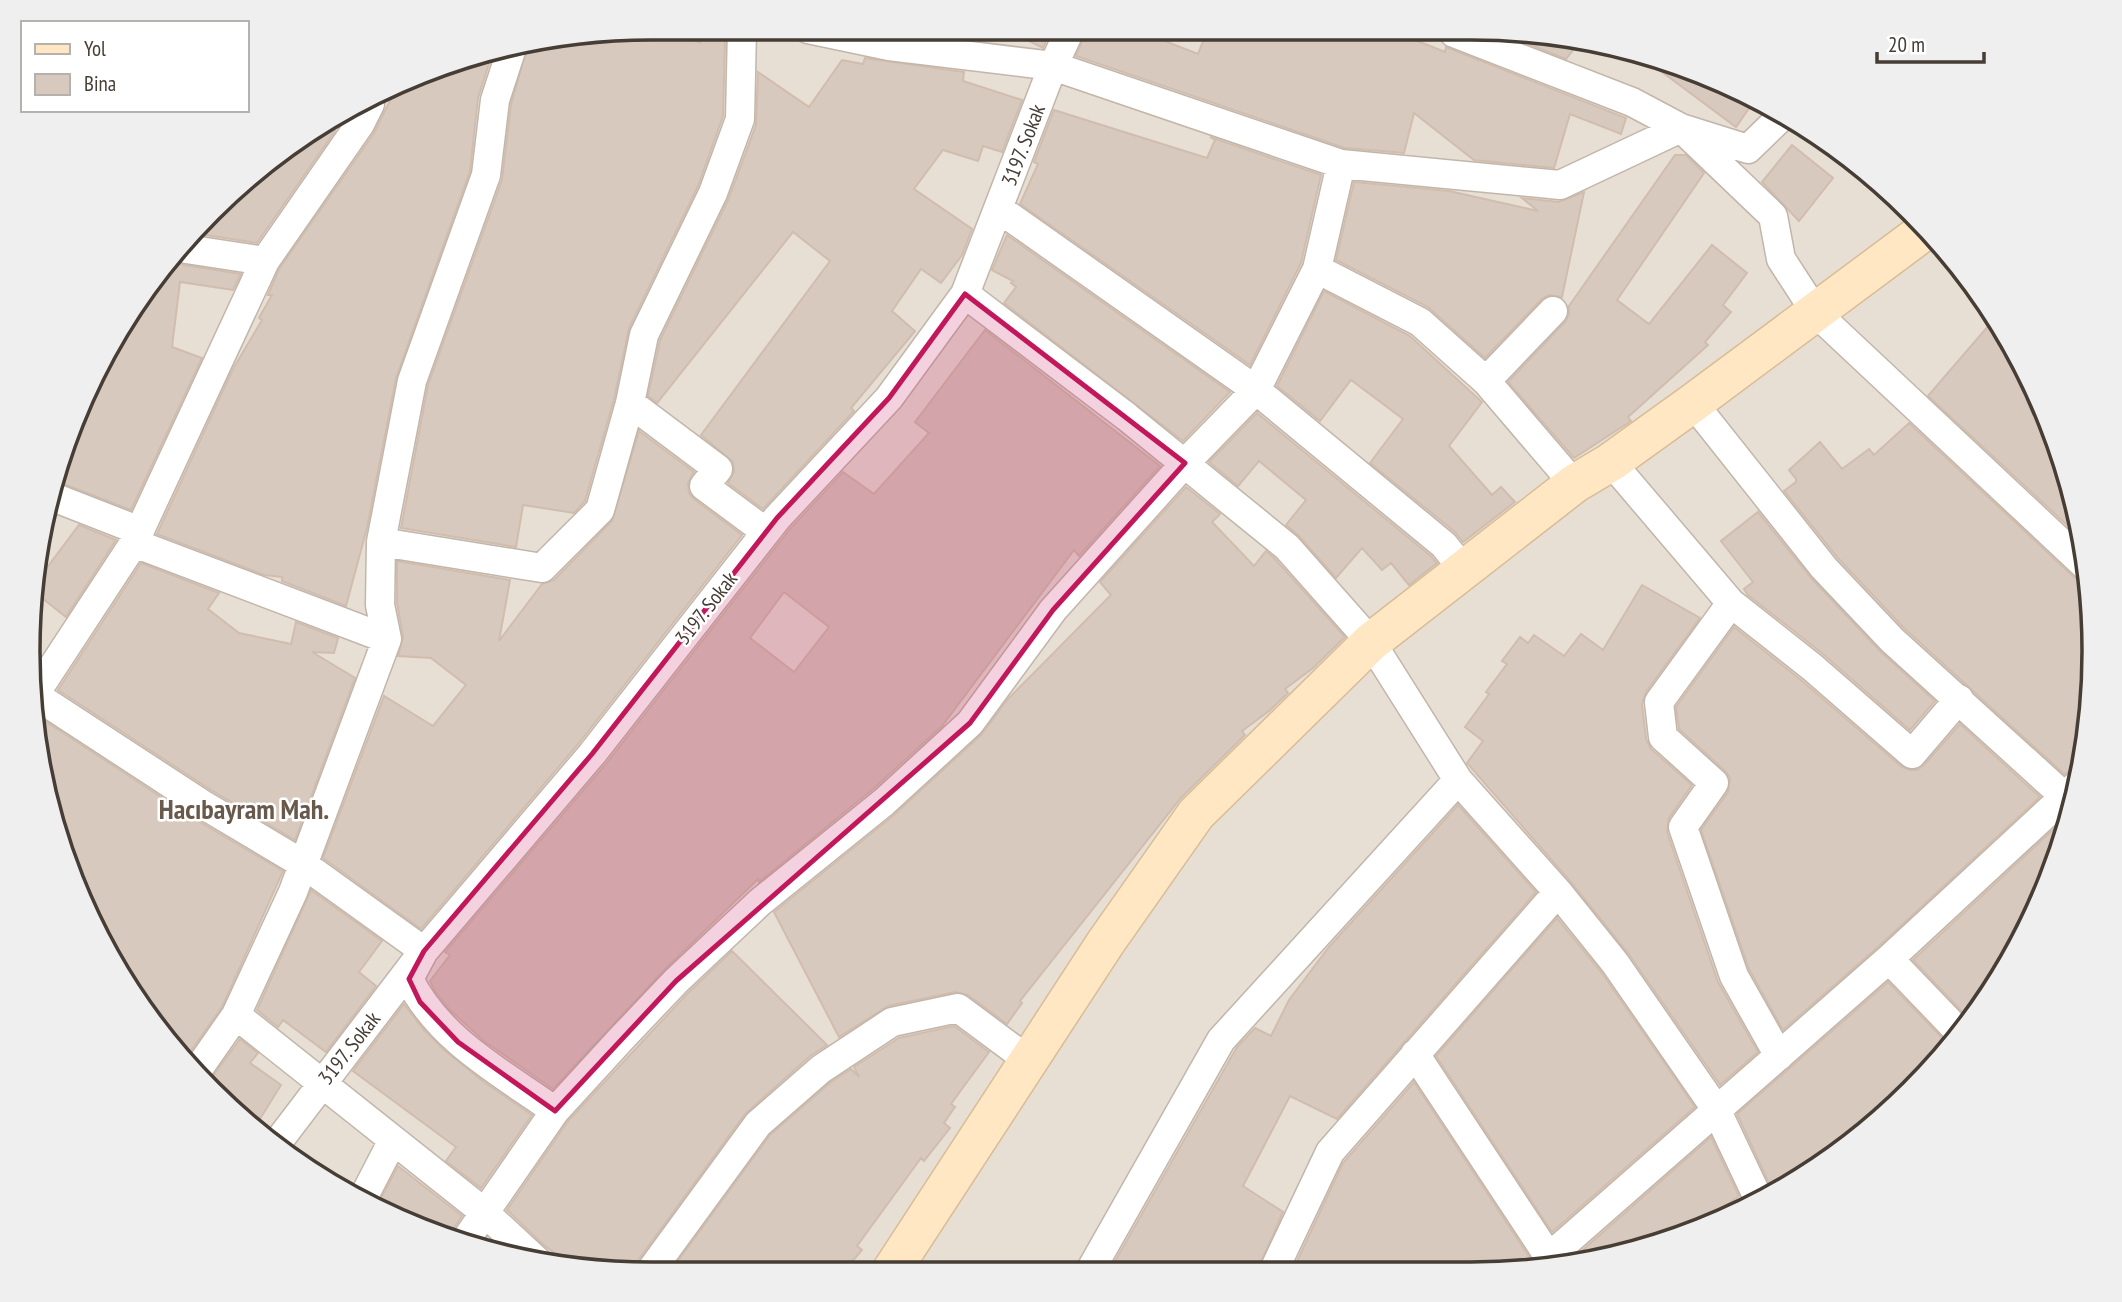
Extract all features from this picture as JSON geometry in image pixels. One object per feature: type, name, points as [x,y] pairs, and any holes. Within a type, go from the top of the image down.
[{"type":"street","points":[[381,542],[542,568],[600,510],[630,402],[644,335],[713,193],[740,119],[742,40]]},
{"type":"street","points":[[860,40],[889,46],[1054,66],[1341,164],[1560,184],[1681,128]]},
{"type":"street","name":"3197. Sokak","points":[[281,1137],[424,951],[592,754],[766,532],[889,398],[965,294],[1066,40]]},
{"type":"street","points":[[1472,40],[1632,102],[1681,128],[1748,149],[1776,122]]},
{"type":"street","points":[[202,1064],[236,1015],[293,892],[387,639],[380,605],[381,542],[412,381],[486,175],[495,100],[508,58]]},
{"type":"street","points":[[42,684],[137,537],[265,261],[366,111]]},
{"type":"street","points":[[1681,128],[1773,216],[1781,259],[1816,313],[2074,555]]},
{"type":"street","points":[[470,1234],[555,1111],[676,981],[760,902],[884,802],[970,723],[1053,610],[1185,463],[1256,390],[1317,269],[1341,164]]},
{"type":"street","points":[[999,209],[1256,390],[1444,545],[1463,569]]},
{"type":"street","points":[[897,1262],[1106,942],[1196,814],[1371,642],[1574,484],[1611,462],[1693,403],[1918,236]]},
{"type":"street","points":[[191,249],[265,261]]},
{"type":"street","points":[[1317,269],[1420,322],[1486,381],[1574,484]]},
{"type":"street","points":[[965,294],[1185,463],[1287,547],[1371,642],[1458,779],[1558,892],[1615,963],[1716,1109],[1755,1191]]},
{"type":"street","points":[[1486,381],[1553,311]]},
{"type":"street","points":[[630,402],[718,469],[704,486],[766,532]]},
{"type":"street","points":[[1693,403],[1824,568],[1892,640],[2066,787]]},
{"type":"street","points":[[1611,462],[1731,603],[1812,667],[1912,754],[1959,699]]},
{"type":"street","points":[[59,500],[137,537],[387,639]]},
{"type":"street","points":[[1731,603],[1659,702],[1663,737],[1714,783],[1683,827],[1734,976],[1779,1056]]},
{"type":"street","points":[[43,699],[202,804],[303,864],[424,951],[409,979],[420,1002],[458,1042],[555,1111]]},
{"type":"street","points":[[1095,1262],[1221,1040],[1458,779]]},
{"type":"street","points":[[1552,1257],[1888,959],[2064,798]]},
{"type":"street","points":[[1278,1262],[1330,1152],[1558,892]]},
{"type":"street","points":[[1888,959],[1953,1026]]},
{"type":"street","points":[[657,1262],[758,1124],[821,1069],[892,1023],[958,1008],[1028,1060]]},
{"type":"street","points":[[236,1015],[484,1212],[523,1248]]},
{"type":"street","points":[[1416,1054],[1543,1258]]},
{"type":"street","points":[[367,1191],[393,1140]]},
{"type":"highlighted area","points":[[965,294],[1185,463],[1053,610],[970,723],[676,981],[555,1111],[458,1042],[420,1002],[409,979],[424,951],[592,754],[777,518],[889,398]]},
{"type":"shaded area","points":[[651,40],[1471,40],[1551,45],[1629,61],[1705,87],[1741,103],[1810,143],[1843,166],[1903,219],[1956,279],[1979,312],[2019,381],[2035,417],[2061,493],[2070,532],[2077,571],[2082,651],[2077,731],[2070,770],[2061,809],[2035,885],[2019,921],[1979,990],[1956,1023],[1903,1083],[1843,1136],[1810,1159],[1741,1199],[1705,1215],[1629,1241],[1551,1257],[1471,1262],[651,1262],[571,1257],[493,1241],[417,1215],[381,1199],[312,1159],[279,1136],[219,1083],[166,1023],[122,956],[87,885],[61,809],[45,731],[42,691],[40,651],[45,571],[61,493],[87,417],[103,381],[143,312],[192,248],[248,192],[312,143],[381,103],[417,87],[493,61],[571,45]]},
{"type":"building","points":[[695,40],[700,43],[701,40],[725,40],[723,116],[698,186],[629,328],[614,399],[585,501],[574,513],[523,505],[516,547],[401,528],[428,385],[502,180],[511,104],[525,54],[571,45],[611,42]]},
{"type":"building","points":[[1027,40],[1047,40],[1043,48]]},
{"type":"building","points":[[1082,40],[1162,40],[1198,54],[1203,40],[1415,40],[1445,52],[1446,47],[1626,118],[1621,134],[1570,114],[1554,168],[1474,160],[1414,113],[1404,153],[1345,148],[1076,56]]},
{"type":"building","points":[[1526,43],[1574,49],[1566,59]]},
{"type":"building","points":[[865,58],[964,72],[963,81],[1022,100],[1002,152],[983,146],[978,161],[943,150],[914,189],[972,229],[962,255],[941,283],[921,269],[892,311],[915,331],[851,408],[854,411],[763,509],[728,483],[734,472],[733,462],[701,435],[830,261],[793,232],[657,403],[648,396],[660,340],[728,200],[756,125],[758,72],[809,107],[842,60],[863,64]]},
{"type":"building","points":[[489,62],[478,98],[470,171],[396,378],[367,528],[346,606],[282,581],[282,577],[264,575],[157,534],[233,369],[262,320],[259,318],[272,295],[268,295],[279,269],[374,133],[392,98]]},
{"type":"building","points":[[1661,71],[1749,108],[1736,127]]},
{"type":"building","points":[[1054,110],[1207,158],[1215,140],[1210,137],[1321,175],[1301,263],[1250,365],[1020,204],[1038,164],[1034,162]]},
{"type":"building","points":[[334,129],[335,131],[257,243],[204,235],[279,166]]},
{"type":"building","points":[[1792,145],[1833,178],[1799,221],[1762,182]]},
{"type":"building","points":[[1675,155],[1686,155],[1704,173],[1617,300],[1649,324],[1712,245],[1747,273],[1723,305],[1731,312],[1705,342],[1708,345],[1628,417],[1631,421],[1574,458],[1508,382],[1565,322],[1569,306]]},
{"type":"building","points":[[1354,182],[1449,191],[1538,211],[1522,198],[1559,202],[1584,192],[1562,297],[1549,295],[1542,299],[1485,358],[1428,307],[1336,260]]},
{"type":"building","points":[[1007,235],[1230,392],[1183,441],[1004,303],[1016,287],[1011,283],[1013,281],[992,270]]},
{"type":"building","points":[[179,263],[241,274],[233,290],[180,282],[172,347],[202,358],[131,510],[64,484],[87,417],[103,381],[143,312]]},
{"type":"building","points":[[1324,291],[1410,336],[1482,402],[1449,446],[1492,495],[1501,487],[1515,502],[1463,542],[1455,532],[1370,463],[1403,419],[1351,380],[1320,421],[1277,386]]},
{"type":"building","points":[[1988,326],[2019,381],[2035,417],[2061,493],[2069,527],[1928,396]]},
{"type":"building","points":[[985,330],[1160,466],[1079,556],[1074,550],[942,726],[873,789],[759,882],[758,879],[664,970],[553,1089],[484,1041],[449,1009],[430,981],[450,955],[445,952],[605,765],[790,529],[843,472],[874,494],[929,433],[915,422]],"holes":[[[784,592],[829,627],[794,672],[750,638]]]},
{"type":"building","points":[[1257,413],[1437,563],[1409,585],[1391,563],[1382,570],[1362,548],[1336,578],[1286,525],[1306,500],[1259,461],[1238,486],[1209,462]]},
{"type":"building","points":[[1909,423],[2078,581],[2082,651],[2077,731],[2070,771],[2064,774],[1904,628],[1837,557],[1784,491],[1796,482],[1789,470],[1820,442],[1842,469],[1869,449],[1874,455]]},
{"type":"building","points":[[639,431],[694,472],[688,483],[689,493],[742,535],[579,743],[421,929],[323,858],[384,696],[433,726],[466,685],[431,658],[398,656],[403,637],[397,603],[397,561],[510,580],[499,641],[542,584],[554,580],[612,521]]},
{"type":"building","points":[[1186,487],[1220,514],[1212,522],[1254,566],[1266,551],[1345,637],[1313,668],[1285,689],[1288,693],[1269,711],[1242,731],[1245,735],[1180,799],[1020,1001],[1022,1003],[1007,1024],[968,995],[955,992],[888,1006],[839,1037],[774,912],[894,815],[981,735],[1008,699],[1111,595],[1100,582]]},
{"type":"building","points":[[1758,512],[1812,579],[1880,651],[1935,701],[1910,730],[1823,654],[1748,595],[1744,589],[1753,582],[1721,541]]},
{"type":"building","points":[[79,525],[116,540],[66,617],[43,599],[45,570]]},
{"type":"building","points":[[141,563],[219,593],[208,609],[239,633],[291,644],[296,622],[338,638],[334,653],[312,652],[355,678],[295,840],[211,790],[58,690]]},
{"type":"building","points":[[1642,585],[1700,618],[1646,692],[1642,704],[1646,739],[1651,749],[1692,785],[1669,818],[1667,832],[1718,982],[1758,1052],[1720,1085],[1628,953],[1570,881],[1467,763],[1483,741],[1465,727],[1489,694],[1486,692],[1507,664],[1502,661],[1520,637],[1528,643],[1534,635],[1564,656],[1581,634],[1603,650]]},
{"type":"building","points":[[1734,627],[1801,680],[1902,767],[1917,770],[1924,765],[1960,724],[2040,797],[1878,947],[1783,1030],[1749,969],[1701,830],[1728,792],[1730,778],[1679,729],[1676,707]]},
{"type":"building","points":[[44,720],[193,818],[283,871],[222,1007],[190,1052],[143,990],[103,921],[73,847],[52,770]]},
{"type":"building","points":[[1458,805],[1536,892],[1337,1119],[1290,1096],[1243,1186],[1283,1212],[1261,1262],[1115,1262],[1237,1047],[1255,1028],[1271,1036],[1289,1000],[1329,947]]},
{"type":"building","points":[[2055,828],[2019,921],[1963,1013],[1913,960]]},
{"type":"building","points":[[311,890],[382,941],[359,972],[376,986],[326,1052],[283,1020],[278,1027],[257,1010]]},
{"type":"building","points":[[1557,918],[1602,973],[1695,1107],[1552,1232],[1436,1056]]},
{"type":"building","points":[[732,951],[827,1045],[810,1056],[745,1114],[638,1261],[557,1254],[507,1210],[568,1121],[688,993]]},
{"type":"building","points":[[1888,982],[1943,1039],[1903,1083],[1843,1136],[1769,1184],[1737,1114]]},
{"type":"building","points":[[404,1004],[444,1050],[532,1115],[481,1188],[446,1161],[456,1147],[353,1071]]},
{"type":"building","points":[[954,1026],[989,1052],[951,1104],[955,1107],[944,1123],[950,1128],[924,1161],[921,1158],[857,1246],[862,1250],[852,1262],[677,1262],[770,1135],[831,1082],[851,1069],[859,1077],[854,1067],[899,1038]]},
{"type":"building","points":[[240,1039],[258,1053],[250,1063],[281,1085],[260,1120],[213,1076]]},
{"type":"building","points":[[1414,1082],[1530,1259],[1471,1262],[1297,1262],[1343,1163]]},
{"type":"building","points":[[1711,1137],[1739,1196],[1724,1206],[1667,1229],[1581,1252]]},
{"type":"building","points":[[398,1166],[462,1216],[453,1228],[381,1199]]},
{"type":"district","name":"Hacıbayram Mah.","points":[[244,808]]}]
